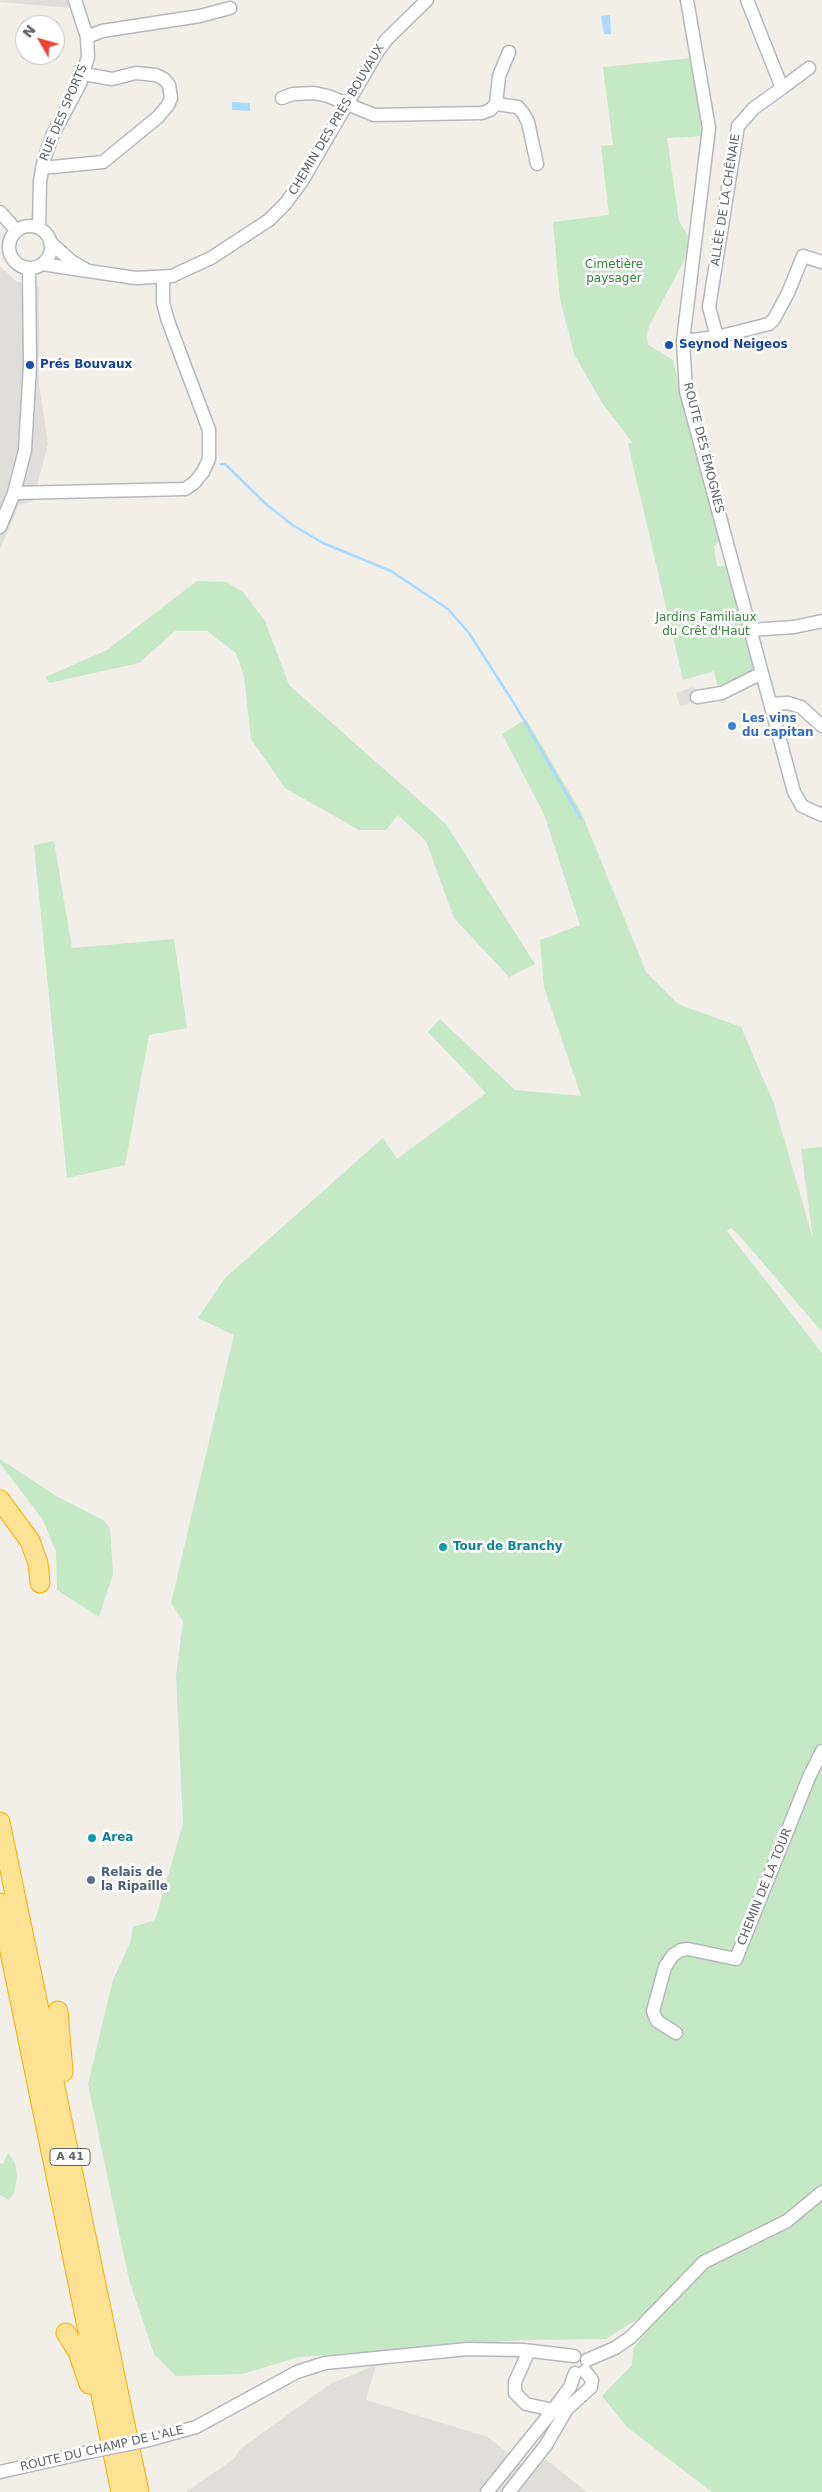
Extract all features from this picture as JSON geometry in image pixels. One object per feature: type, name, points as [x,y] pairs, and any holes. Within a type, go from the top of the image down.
[{"type":"highway","points":[[0,1500],[30,1541],[38,1563],[40,1583]]},
{"type":"highway","name":"A 41","points":[[0,1822],[139,2492]]},
{"type":"highway","name":"A 41","points":[[0,1903],[122,2492]]},
{"type":"highway","points":[[58,2011],[60,2051],[88,2246]]},
{"type":"highway","points":[[66,2333],[78,2352],[88,2380],[116,2492]]},
{"type":"street","name":"RUE DES SPORTS","points":[[39,228],[42,168],[53,134],[84,74],[88,57],[87,37],[75,0]]},
{"type":"street","name":"CHEMIN DES PRÉS BOUVAUX","points":[[42,264],[136,278],[162,278],[188,270],[211,258],[269,220],[285,204],[302,181],[387,39],[427,0]]},
{"type":"street","name":"ROUTE DES ÉMOGNES","points":[[687,0],[709,128],[682,341],[686,392],[798,800],[811,812],[822,815]]},
{"type":"street","points":[[747,0],[782,88]]},
{"type":"street","points":[[87,37],[102,31],[200,16],[230,8]]},
{"type":"street","points":[[282,98],[293,94],[314,92],[374,115],[482,113],[490,110],[496,104],[499,76],[509,52]]},
{"type":"street","name":"ALLÉE DE LA CHÊNAIE","points":[[717,337],[709,307],[738,126],[754,108],[808,68]]},
{"type":"street","points":[[42,168],[103,162],[158,117],[171,98],[169,86],[164,79],[156,75],[136,73],[112,80],[84,74]]},
{"type":"street","points":[[496,104],[518,107],[523,113],[528,122],[537,164]]},
{"type":"street","points":[[0,212],[15,233]]},
{"type":"street","points":[[0,242],[28,227],[39,228],[47,235],[50,242],[71,261],[88,271]]},
{"type":"street","points":[[12,258],[9,244],[15,233]]},
{"type":"street","points":[[0,254],[12,258],[17,263],[28,268],[42,264],[49,255],[50,242]]},
{"type":"street","points":[[682,341],[717,337],[769,324],[774,319],[783,302],[804,256],[822,262]]},
{"type":"street","points":[[0,526],[14,493],[26,450],[28,423],[28,268]]},
{"type":"street","points":[[14,493],[185,489],[194,483],[203,472],[210,454],[209,430],[168,321],[163,303],[162,278]]},
{"type":"street","points":[[750,630],[794,627],[822,621]]},
{"type":"street","points":[[697,696],[702,698],[722,692],[762,673]]},
{"type":"street","points":[[771,704],[788,703],[801,707],[822,726]]},
{"type":"street","name":"CHEMIN DE LA TOUR","points":[[676,2033],[657,2021],[653,2011],[665,1967],[673,1955],[681,1950],[688,1949],[736,1959],[809,1777],[822,1751]]},
{"type":"street","points":[[486,2492],[554,2410],[570,2387],[578,2365],[615,2348],[630,2337],[704,2262],[787,2221],[822,2192]]},
{"type":"street","name":"ROUTE DU CHAMP DE L'ALE","points":[[0,2472],[149,2440],[196,2427],[297,2372],[325,2363],[468,2349],[522,2353],[523,2350],[578,2365]]},
{"type":"street","points":[[522,2353],[515,2382],[515,2393],[526,2404],[554,2410]]},
{"type":"street","points":[[509,2492],[546,2445],[567,2410],[592,2384],[592,2380],[578,2365]]},
{"type":"shaded area","points":[[0,0],[69,0],[70,8],[0,2]]},
{"type":"shaded area","points":[[0,266],[16,281],[39,287],[39,384],[48,444],[33,501],[19,505],[0,549]]},
{"type":"shaded area","points":[[694,687],[698,700],[680,706],[676,693]]},
{"type":"shaded area","points":[[376,2365],[366,2400],[488,2437],[532,2473],[545,2459],[587,2492],[186,2492],[235,2458],[239,2450],[330,2384]]},
{"type":"green space","name":"Cimetière paysager","points":[[692,58],[703,136],[667,138],[679,221],[688,236],[686,257],[650,324],[647,334],[648,345],[673,360],[687,423],[720,539],[714,547],[717,566],[728,566],[755,671],[718,689],[714,671],[683,680],[628,444],[632,442],[602,403],[574,354],[560,299],[553,222],[609,215],[601,146],[613,145],[603,67]]},
{"type":"green space","points":[[197,581],[226,582],[243,592],[265,621],[289,685],[446,824],[535,964],[509,977],[454,918],[426,841],[398,815],[386,830],[359,830],[285,788],[251,739],[244,676],[236,653],[207,631],[175,631],[139,663],[49,683],[46,677],[107,650]]},
{"type":"green space","points":[[526,719],[582,814],[646,972],[678,1004],[741,1027],[774,1104],[813,1239],[801,1149],[822,1147],[822,1332],[739,1235],[731,1228],[727,1231],[822,1353],[822,2492],[712,2492],[627,2427],[602,2396],[632,2365],[633,2348],[649,2329],[642,2316],[606,2339],[520,2340],[299,2357],[242,2374],[176,2376],[154,2354],[129,2280],[88,2084],[113,1980],[130,1943],[133,1927],[155,1920],[183,1824],[176,1676],[183,1622],[171,1603],[234,1335],[198,1318],[225,1278],[383,1138],[397,1159],[486,1093],[428,1032],[440,1019],[515,1090],[581,1096],[544,987],[540,940],[580,925],[544,814],[502,734]]},
{"type":"green space","points":[[54,841],[72,948],[174,939],[187,1028],[149,1035],[125,1165],[67,1178],[34,845]]},
{"type":"green space","points":[[0,1459],[56,1496],[103,1520],[110,1528],[113,1574],[99,1617],[57,1590],[56,1552],[43,1520],[0,1463]]},
{"type":"green space","points":[[8,2153],[15,2163],[17,2176],[14,2193],[9,2200],[0,2195],[0,2163],[3,2164]]},
{"type":"water","points":[[610,15],[611,34],[604,34],[601,16]]},
{"type":"water","points":[[232,102],[250,103],[250,111],[232,110]]},
{"type":"waterway","points":[[221,464],[225,464],[267,505],[294,526],[323,543],[391,571],[448,609],[469,633],[515,705],[581,819]]},
{"type":"place","name":"Seynod Neigeos","points":[[669,345]]},
{"type":"place","name":"Prés Bouvaux","points":[[30,365]]},
{"type":"place","name":"Les vins du capitan","points":[[732,726]]},
{"type":"place","name":"Tour de Branchy","points":[[443,1547]]},
{"type":"place","name":"Area","points":[[92,1838]]},
{"type":"place","name":"Relais de la Ripaille","points":[[91,1880]]},
{"type":"park label","name":"Jardins Familiaux du Crêt d'Haut","points":[[706,625]]}]
